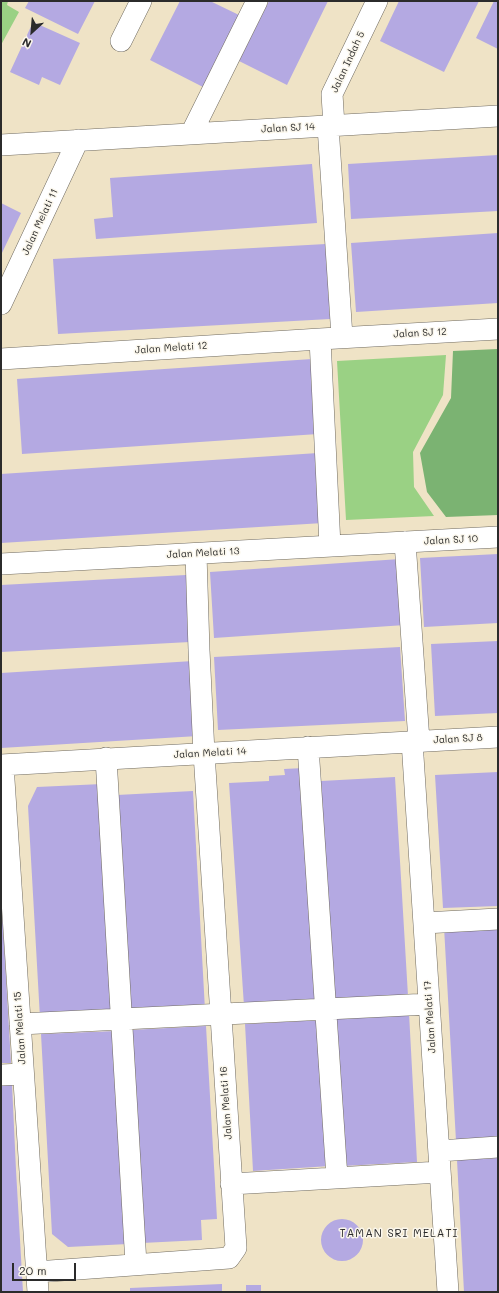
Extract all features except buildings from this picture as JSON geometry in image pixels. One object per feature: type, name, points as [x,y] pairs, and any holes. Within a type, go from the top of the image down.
[{"type":"street","points":[[121,41],[141,1]]},
{"type":"street","points":[[191,134],[257,1]]},
{"type":"street","name":"Jalan Indah 5","points":[[342,337],[331,126],[332,94],[377,1]]},
{"type":"street","name":"Jalan SJ 14","points":[[1,145],[498,116]]},
{"type":"street","name":"Jalan Melati 11","points":[[1,304],[78,140]]},
{"type":"street","name":"Jalan SJ 12","points":[[342,337],[498,329]]},
{"type":"street","name":"Jalan Melati 12","points":[[1,359],[342,337]]},
{"type":"street","points":[[320,339],[330,546]]},
{"type":"street","name":"Jalan SJ 10","points":[[405,542],[498,537]]},
{"type":"street","name":"Jalan Melati 13","points":[[1,564],[405,542]]},
{"type":"street","name":"Jalan Melati 17","points":[[405,542],[424,924],[448,1292]]},
{"type":"street","name":"Jalan Melati 16","points":[[37,1282],[136,1264],[229,1258],[236,1248],[204,753],[196,554]]},
{"type":"street","name":"Jalan SJ 8","points":[[415,741],[498,737]]},
{"type":"street","name":"Jalan Melati 14","points":[[2,765],[415,741]]},
{"type":"street","points":[[308,747],[337,1178]]},
{"type":"street","points":[[106,758],[136,1264]]},
{"type":"street","name":"Jalan Melati 15","points":[[2,765],[37,1282]]},
{"type":"street","points":[[424,924],[498,919]]},
{"type":"street","points":[[20,1024],[429,1004]]},
{"type":"street","points":[[1,1075],[23,1074]]},
{"type":"street","points":[[439,1151],[498,1148]]},
{"type":"street","points":[[231,1184],[440,1172]]},
{"type":"green space","points":[[1,1],[8,1],[7,5],[19,12],[1,45]]},
{"type":"green space","points":[[498,349],[498,515],[446,517],[427,492],[420,453],[451,398],[453,351]]},
{"type":"green space","points":[[446,355],[443,395],[413,452],[414,487],[434,516],[346,520],[337,361]]},
{"type":"district","name":"TAMAN SRI MELATI","points":[[399,1234]]}]
